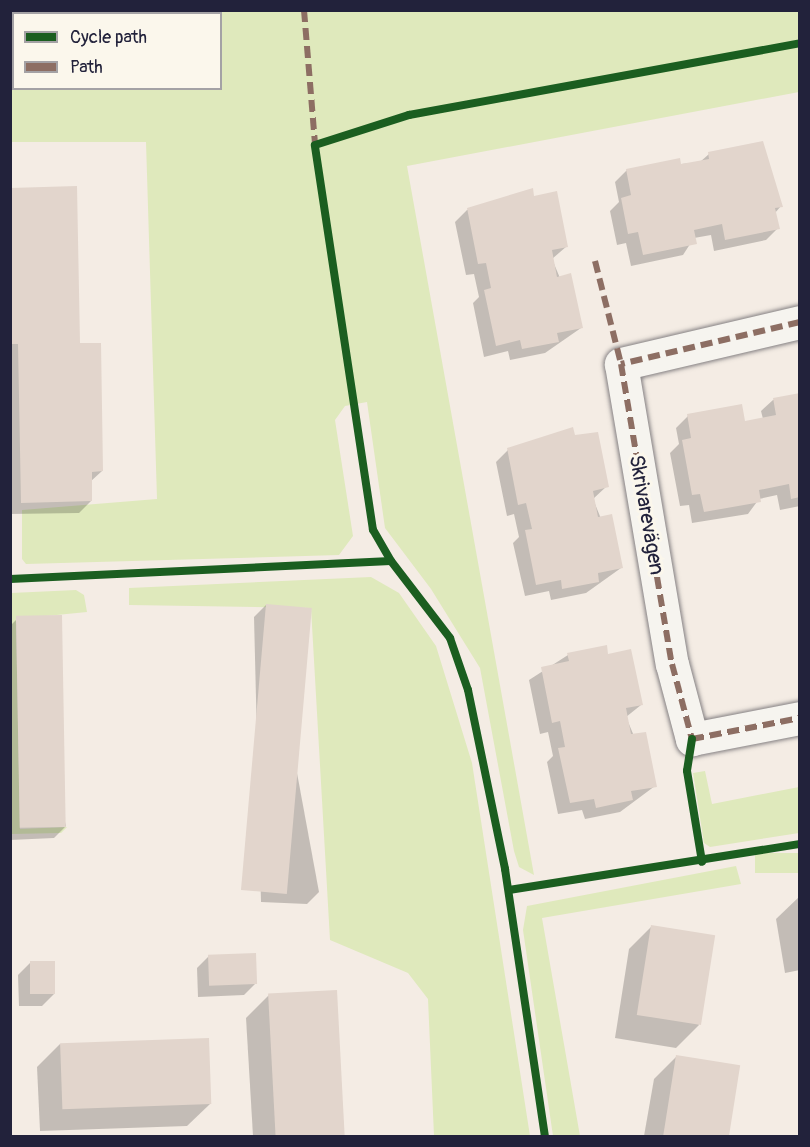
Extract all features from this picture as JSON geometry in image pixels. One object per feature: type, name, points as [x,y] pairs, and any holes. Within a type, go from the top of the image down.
[{"type":"street","name":"Skrivarevägen","points":[[800,322],[621,364],[672,664],[692,739],[800,718]]},
{"type":"green space","points":[[10,11],[799,11],[799,92],[407,166],[534,875],[519,867],[514,851],[480,668],[431,589],[385,528],[367,402],[345,406],[335,420],[353,536],[339,555],[26,564],[22,559],[22,510],[157,499],[146,142],[11,142]]},
{"type":"green space","points":[[371,577],[399,593],[436,646],[472,763],[530,1136],[434,1136],[428,999],[408,973],[330,940],[311,608],[129,605],[129,588]]},
{"type":"green space","points":[[76,590],[84,595],[87,612],[16,619],[20,829],[67,827],[61,833],[11,834],[11,593]]},
{"type":"green space","points":[[705,771],[712,804],[799,787],[799,833],[710,847],[704,843],[693,773]]},
{"type":"green space","points":[[755,853],[799,853],[799,873],[755,873]]},
{"type":"green space","points":[[736,866],[741,884],[542,918],[580,1136],[553,1136],[523,930],[527,906]]},
{"type":"building","points":[[763,141],[783,207],[775,208],[780,229],[725,240],[722,224],[694,230],[697,244],[643,255],[638,232],[628,234],[621,198],[631,195],[626,169],[680,158],[681,164],[709,159],[708,152]]},
{"type":"building","points":[[77,186],[80,343],[101,343],[103,471],[92,472],[92,501],[21,503],[18,344],[10,344],[10,188]]},
{"type":"building","points":[[533,188],[534,196],[557,191],[568,247],[552,250],[557,277],[571,273],[583,328],[557,333],[559,342],[522,349],[520,340],[496,346],[484,290],[491,288],[486,263],[478,264],[467,208]]},
{"type":"building","points":[[800,393],[800,497],[791,499],[789,484],[759,490],[761,502],[704,512],[700,494],[692,495],[682,440],[691,438],[687,414],[742,404],[745,421],[776,415],[773,398]]},
{"type":"building","points":[[573,427],[575,435],[598,432],[609,487],[593,491],[598,517],[612,514],[623,568],[598,573],[599,582],[562,589],[561,580],[536,585],[525,530],[532,529],[526,503],[518,505],[507,448]]},
{"type":"building","points":[[266,604],[312,608],[287,894],[241,890]]},
{"type":"building","points":[[62,615],[66,827],[20,828],[16,616]]},
{"type":"building","points":[[607,645],[608,654],[631,649],[643,705],[626,708],[631,734],[646,732],[657,787],[631,791],[633,800],[596,808],[594,799],[570,803],[558,748],[565,747],[560,721],[552,723],[541,667],[569,661],[567,653]]},
{"type":"building","points":[[651,925],[715,935],[701,1025],[637,1015]]},
{"type":"building","points":[[256,953],[257,984],[209,986],[208,955]]},
{"type":"building","points":[[30,961],[55,961],[55,994],[30,994]]},
{"type":"building","points":[[337,990],[345,1136],[276,1136],[268,994]]},
{"type":"building","points":[[209,1038],[211,1104],[62,1109],[60,1043]]},
{"type":"building","points":[[676,1055],[740,1065],[729,1136],[663,1136]]},
{"type":"marked path","points":[[304,10],[315,145]]},
{"type":"marked path","points":[[595,261],[621,364]]},
{"type":"marked path","points":[[800,322],[621,364],[672,664],[692,739],[800,718]]},
{"type":"cycle path","points":[[10,579],[391,561],[373,530],[315,145],[409,115],[800,43]]},
{"type":"cycle path","points":[[391,561],[450,638],[468,690],[505,869],[545,1136]]},
{"type":"cycle path","points":[[692,739],[687,771],[702,862]]},
{"type":"cycle path","points":[[509,890],[800,844]]}]
